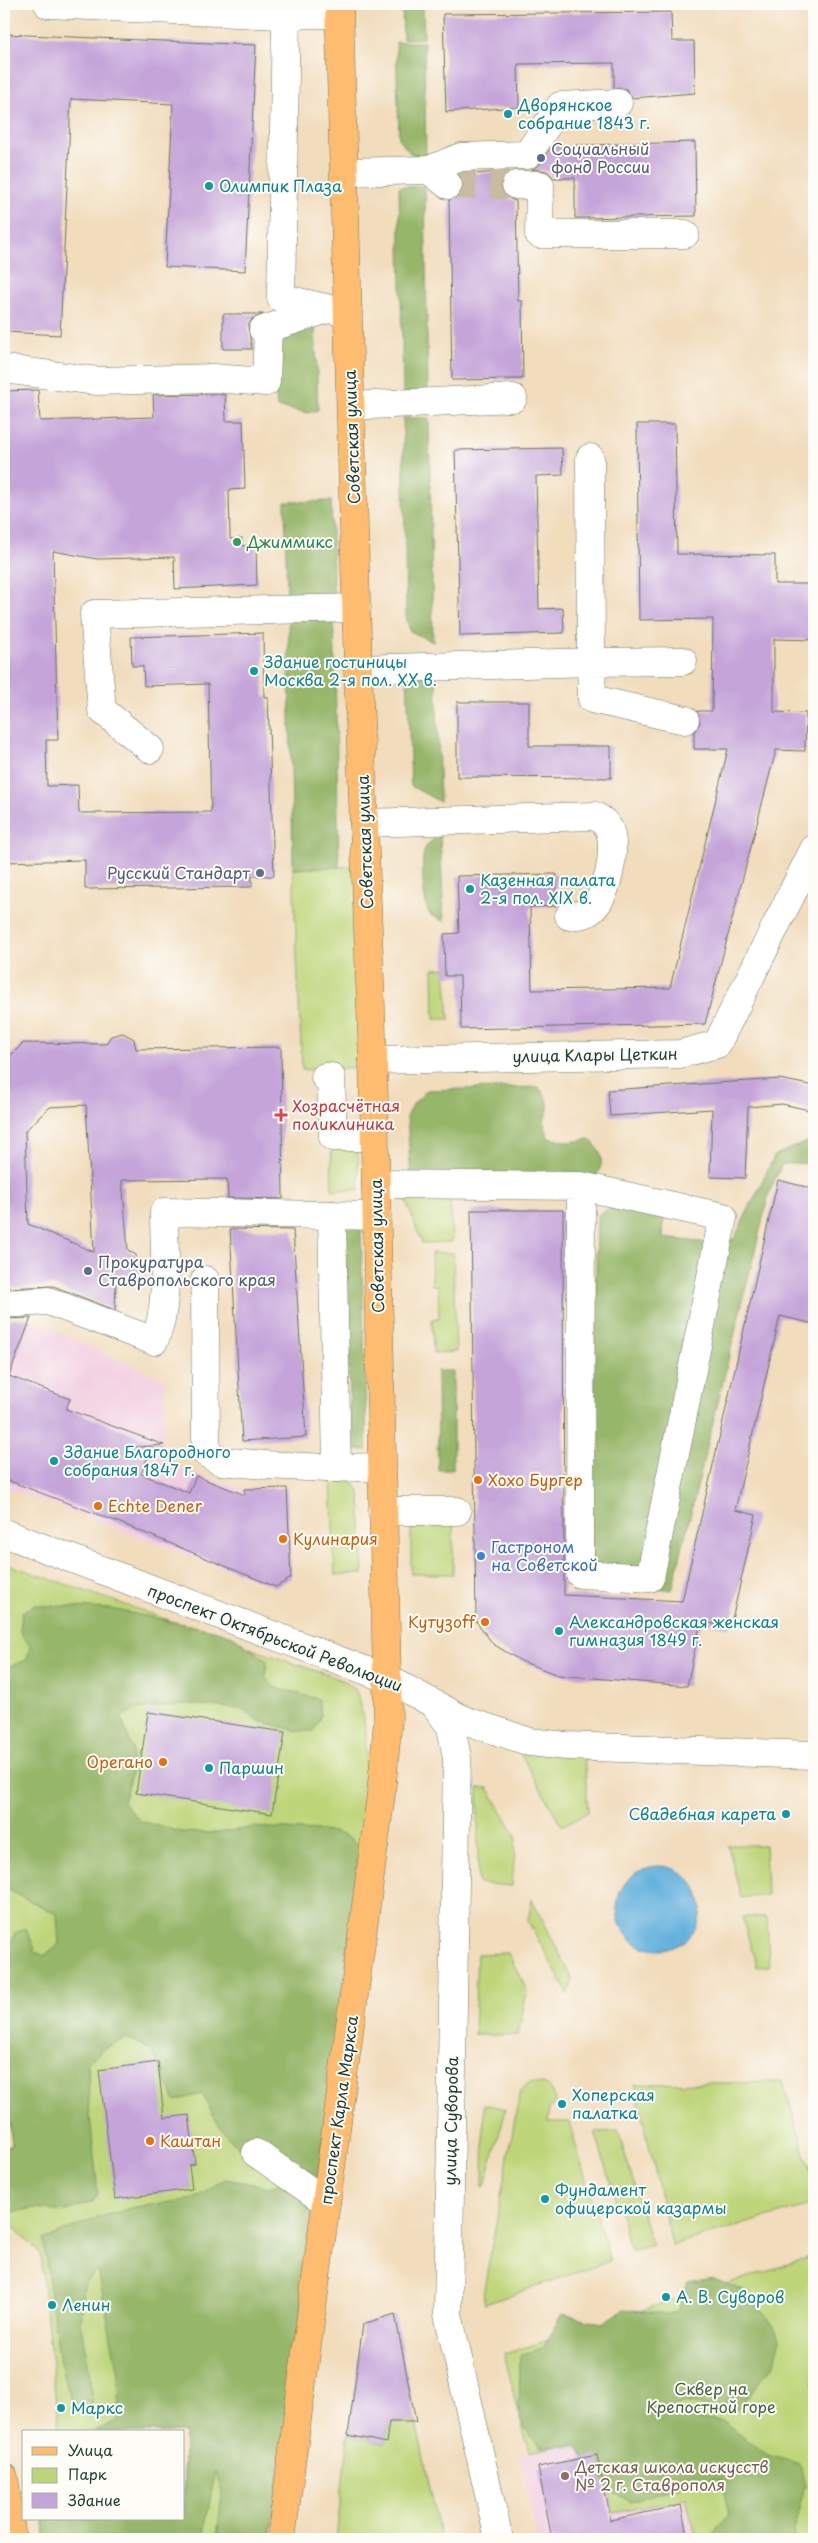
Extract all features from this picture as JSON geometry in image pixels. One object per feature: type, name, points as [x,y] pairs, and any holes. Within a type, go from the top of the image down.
[{"type":"main road","name":"Советская улица","points":[[339,9],[345,172],[338,311],[351,406],[343,460],[357,608],[373,1060],[382,1511],[388,1679]]},
{"type":"main road","name":"проспект Карла Маркса","points":[[282,2539],[381,1794],[388,1720],[388,1679]]},
{"type":"main road","points":[[4,2478],[12,2539]]},
{"type":"street","points":[[48,4],[286,15],[339,9]]},
{"type":"street","points":[[286,15],[281,298],[338,311]]},
{"type":"street","points":[[345,172],[438,177],[461,157],[527,155],[560,106],[618,104]]},
{"type":"street","points":[[516,186],[540,185],[539,234],[684,234]]},
{"type":"street","points":[[4,369],[97,381],[214,378],[266,382],[266,330],[338,311]]},
{"type":"street","points":[[351,406],[513,398]]},
{"type":"street","points":[[590,458],[592,698],[685,720]]},
{"type":"street","points":[[150,749],[102,710],[94,614],[357,608]]},
{"type":"street","points":[[358,669],[683,661]]},
{"type":"street","points":[[364,823],[595,816],[603,820],[611,837],[611,859],[606,884],[603,894],[591,910],[582,915],[569,916]]},
{"type":"street","name":"улица Клары Цеткин","points":[[373,1060],[680,1054],[717,1044],[814,849]]},
{"type":"street","points":[[325,1077],[331,1077],[333,1137],[374,1137]]},
{"type":"street","points":[[376,1184],[582,1186],[723,1217],[650,1578],[580,1574],[582,1186]]},
{"type":"street","points":[[4,1304],[48,1301],[154,1342],[159,1330],[163,1293],[164,1212],[377,1216]]},
{"type":"street","points":[[332,1215],[338,1468]]},
{"type":"street","points":[[205,1280],[206,1453],[220,1461],[338,1468],[381,1467]]},
{"type":"street","points":[[382,1511],[457,1510]]},
{"type":"street","name":"проспект Октябрьской Революции","points":[[4,1533],[388,1679],[464,1720],[530,1742],[576,1746],[814,1755]]},
{"type":"street","name":"улица Суворова","points":[[433,1704],[451,1727],[456,1744],[457,1758],[448,2314],[472,2413],[499,2539]]},
{"type":"street","points":[[256,2153],[326,2202]]},
{"type":"shaded area","points":[[4,1316],[41,1324],[166,1381],[162,1463],[242,1489],[287,1488],[291,1578],[276,1587],[4,1487]]},
{"type":"shaded area","name":"Детская школа искусств № 2 г. Ставрополя","points":[[597,2438],[687,2498],[697,2539],[537,2539],[520,2454]]},
{"type":"green space","points":[[402,4],[423,4],[424,38],[403,39]]},
{"type":"green space","points":[[396,42],[424,42],[426,159],[410,153],[399,139]]},
{"type":"green space","points":[[425,186],[428,394],[403,395],[399,187]]},
{"type":"green space","points":[[315,321],[318,410],[308,413],[277,407],[274,378],[277,335]]},
{"type":"green space","points":[[403,418],[429,418],[433,642],[410,631],[406,616]]},
{"type":"green space","points":[[331,501],[334,607],[287,607],[285,502]]},
{"type":"green space","points":[[334,612],[339,867],[293,869],[288,614]]},
{"type":"green space","points":[[436,673],[440,802],[411,786],[407,674]]},
{"type":"green space","points":[[440,836],[444,921],[430,915],[424,894],[423,875],[425,849],[430,842]]},
{"type":"green space","points":[[357,866],[366,1067],[302,1070],[293,869]]},
{"type":"green space","points":[[445,968],[449,1019],[434,1019],[433,969]]},
{"type":"green space","points":[[538,1087],[545,1094],[548,1102],[548,1110],[544,1120],[548,1138],[570,1142],[589,1139],[600,1152],[601,1157],[601,1167],[595,1177],[411,1181],[407,1115],[414,1103],[427,1090]]},
{"type":"green space","points":[[814,1139],[814,1163],[782,1164],[769,1193],[672,1590],[630,1584],[591,1561],[597,1216],[612,1208],[629,1208],[664,1216],[663,1238],[709,1243],[734,1239],[775,1155]]},
{"type":"green space","points":[[331,1146],[352,1146],[358,1152],[359,1190],[332,1190]]},
{"type":"green space","points":[[405,1188],[450,1190],[452,1242],[422,1243],[406,1201]]},
{"type":"green space","points":[[361,1228],[367,1450],[351,1450],[346,1229]]},
{"type":"green space","points":[[431,1253],[453,1253],[456,1352],[433,1353],[432,1319],[439,1318],[438,1286],[432,1285]]},
{"type":"green space","points":[[437,1371],[453,1371],[453,1470],[438,1470]]},
{"type":"green space","points":[[344,1478],[353,1482],[360,1493],[363,1574],[335,1575],[331,1479]]},
{"type":"green space","points":[[411,1517],[453,1517],[453,1574],[411,1574]]},
{"type":"green space","points":[[4,1563],[345,1681],[357,1692],[366,1732],[364,1832],[271,2539],[45,2539],[44,2520],[185,2520],[185,2430],[59,2430],[40,2254],[11,2224],[12,2145],[4,2067]]},
{"type":"green space","points":[[35,1605],[111,1609],[213,1630],[233,1636],[267,1661],[265,1677],[274,1687],[318,1699],[321,1715],[314,1731],[298,1731],[259,1721],[240,1709],[190,1704],[135,1709],[121,1717],[133,1750],[132,1771],[123,1802],[140,1821],[181,1832],[217,1833],[255,1827],[334,1832],[352,1839],[361,1850],[271,2539],[217,2539],[222,2491],[215,2472],[203,2539],[45,2539],[44,2520],[185,2520],[185,2430],[99,2430],[119,2420],[118,2374],[98,2270],[84,2284],[81,2326],[89,2369],[92,2402],[84,2414],[72,2405],[60,2363],[43,2240],[90,2220],[135,2207],[194,2199],[225,2179],[270,2187],[283,2182],[292,2163],[274,2153],[248,2150],[235,2144],[218,2124],[202,2094],[175,2101],[152,2050],[126,2038],[103,2049],[88,2063],[89,2106],[98,2194],[93,2202],[67,2211],[34,2208],[10,2213],[4,2209],[4,2148],[12,2145],[4,2067],[5,1957],[15,1933],[26,1928],[36,1952],[44,1956],[59,1944],[57,1914],[4,1888],[4,1668],[27,1660],[30,1646],[20,1632],[22,1612]]},
{"type":"green space","points":[[520,1753],[584,1753],[588,1812],[562,1826]]},
{"type":"green space","points":[[478,1788],[488,1788],[516,1835],[512,1886],[478,1883]]},
{"type":"green space","points":[[728,1845],[765,1845],[767,1895],[741,1898]]},
{"type":"green space","points":[[532,1899],[573,1980],[568,1994],[528,1921]]},
{"type":"green space","points":[[742,1917],[767,1917],[769,1966],[757,1967]]},
{"type":"green space","points":[[508,1953],[527,1991],[518,2035],[474,2035],[477,1954]]},
{"type":"green space","points":[[530,2082],[548,2086],[553,2092],[555,2102],[549,2109],[547,2122],[569,2122],[610,2261],[485,2304],[483,2295],[520,2091]]},
{"type":"green space","points":[[783,2082],[814,2182],[814,2204],[672,2245],[635,2084]]},
{"type":"green space","points":[[484,2104],[506,2109],[485,2186],[483,2187]]},
{"type":"green space","points":[[618,2131],[652,2245],[631,2251],[595,2132]]},
{"type":"green space","name":"Сквер на Крепостной горе","points":[[814,2256],[814,2539],[697,2539],[686,2499],[614,2513],[597,2438],[529,2452],[504,2354]]},
{"type":"green space","name":"Сквер на Крепостной горе","points":[[714,2279],[748,2293],[773,2325],[780,2339],[773,2366],[737,2410],[684,2402],[674,2409],[686,2419],[724,2421],[765,2454],[800,2464],[805,2485],[794,2528],[795,2539],[710,2539],[729,2514],[721,2480],[694,2481],[630,2502],[610,2489],[576,2446],[540,2447],[519,2420],[520,2355],[544,2347],[562,2314],[602,2323],[624,2309],[669,2314],[678,2310],[688,2283]]},
{"type":"green space","points":[[389,2422],[416,2422],[441,2539],[336,2539],[348,2435],[386,2443]]},
{"type":"water","points":[[651,1866],[667,1866],[683,1873],[694,1884],[701,1900],[698,1924],[689,1938],[683,1943],[667,1950],[651,1950],[635,1943],[624,1932],[617,1916],[617,1900],[624,1884],[635,1873]]},
{"type":"building","points":[[671,12],[672,41],[694,41],[695,93],[632,98],[626,89],[614,88],[614,63],[518,64],[519,107],[446,112],[443,14]]},
{"type":"building","name":"Олимпик Плаза","points":[[4,34],[256,45],[245,271],[165,267],[173,104],[71,99],[60,335],[4,332]]},
{"type":"building","points":[[695,142],[696,216],[575,218],[575,178],[554,178],[547,171],[532,169],[540,164],[552,146]]},
{"type":"building","points":[[509,171],[503,177],[500,185],[502,192],[508,198],[516,201],[518,301],[522,301],[523,379],[452,380],[449,200],[460,195],[463,188],[459,175]]},
{"type":"building","points":[[223,314],[263,314],[252,319],[248,326],[252,349],[223,349]]},
{"type":"building","points":[[38,390],[40,421],[154,417],[153,395],[214,394],[225,395],[226,421],[243,421],[245,489],[229,490],[230,539],[242,538],[242,546],[256,545],[257,585],[175,589],[174,557],[97,559],[53,551],[58,740],[46,740],[47,786],[78,785],[79,813],[211,812],[208,684],[144,686],[143,666],[132,666],[131,637],[263,633],[264,697],[268,697],[274,876],[252,876],[252,887],[85,889],[85,860],[4,862],[4,391]]},
{"type":"building","points":[[637,424],[675,424],[677,554],[775,555],[775,584],[814,584],[814,640],[774,639],[774,712],[806,713],[805,751],[776,750],[705,1024],[461,1029],[460,976],[445,976],[444,934],[459,933],[457,876],[556,874],[556,906],[530,907],[532,990],[670,988],[728,749],[694,749],[694,732],[700,723],[697,711],[712,711],[713,619],[639,620]]},
{"type":"building","points":[[562,448],[563,475],[536,476],[539,609],[563,608],[564,633],[460,636],[455,450]]},
{"type":"building","points":[[457,702],[529,702],[529,746],[611,746],[611,778],[457,777]]},
{"type":"building","points":[[123,1033],[134,1039],[136,1049],[281,1047],[283,1199],[228,1198],[227,1179],[122,1180],[128,1250],[136,1255],[139,1268],[132,1278],[116,1282],[115,1310],[53,1286],[4,1288],[4,1062],[23,1043],[106,1044],[111,1036]],"holes":[[[86,1105],[94,1252],[28,1224],[25,1131],[50,1107]]]},
{"type":"building","points":[[780,1079],[814,1086],[814,1111],[782,1104],[748,1107],[745,1178],[710,1177],[712,1109],[610,1116],[608,1090]]},
{"type":"building","points":[[778,1180],[814,1189],[814,1324],[780,1316],[735,1510],[756,1515],[730,1628],[701,1621],[687,1686],[558,1675],[521,1661],[493,1644],[476,1621],[471,1210],[563,1210],[564,1595],[682,1601]]},
{"type":"building","points":[[230,1229],[293,1230],[306,1437],[242,1441]]},
{"type":"building","points":[[31,1318],[9,1376],[70,1399],[66,1409],[164,1445],[125,1448],[148,1457],[141,1474],[189,1493],[196,1476],[245,1495],[244,1489],[287,1488],[291,1578],[276,1587],[123,1524],[4,1479],[4,1319]]},
{"type":"building","points":[[148,1712],[285,1732],[272,1814],[136,1793]]},
{"type":"building","name":"Каштан","points":[[158,2062],[164,2118],[189,2115],[195,2164],[189,2165],[192,2189],[115,2199],[99,2070]]},
{"type":"building","points":[[395,2314],[416,2422],[389,2422],[386,2443],[348,2435],[363,2324]]},
{"type":"building","name":"Детская школа искусств № 2 г. Ставрополя","points":[[597,2455],[611,2520],[681,2505],[688,2539],[552,2539],[538,2467]]},
{"type":"tunnel","points":[[448,185],[516,185]]},
{"type":"place","name":"Дворянское собрание 1843 г.","points":[[508,114]]},
{"type":"place","name":"Социальный фонд России","points":[[541,158]]},
{"type":"place","name":"Олимпик Плаза","points":[[209,186]]},
{"type":"place","name":"Джиммикс","points":[[237,542]]},
{"type":"place","name":"Здание гостиницы Москва 2-я пол. ХХ в.","points":[[254,671]]},
{"type":"place","name":"Русский Стандарт","points":[[260,873]]},
{"type":"place","name":"Казенная палата 2-я пол. XIX в.","points":[[470,889]]},
{"type":"place","name":"Хозрасчётная поликлиника","points":[[281,1115]]},
{"type":"place","name":"Прокуратура Ставропольского края","points":[[88,1271]]},
{"type":"place","name":"Здание Благородного собрания 1847 г.","points":[[54,1461]]},
{"type":"place","name":"Хохо Бургер","points":[[478,1480]]},
{"type":"place","name":"Echte Dener","points":[[98,1506]]},
{"type":"place","name":"Кулинария","points":[[283,1539]]},
{"type":"place","name":"Гастроном на Советской","points":[[481,1556]]},
{"type":"place","name":"Кутузоff","points":[[485,1622]]},
{"type":"place","name":"Александровская женская гимназия 1849 г.","points":[[559,1631]]},
{"type":"place","name":"Орегано","points":[[163,1762]]},
{"type":"place","name":"Паршин","points":[[209,1768]]},
{"type":"place","name":"Свадебная карета","points":[[786,1814]]},
{"type":"place","name":"Хоперская палатка","points":[[562,2104]]},
{"type":"place","name":"Каштан","points":[[150,2141]]},
{"type":"place","name":"Фундамент офицерской казармы","points":[[545,2199]]},
{"type":"place","name":"А. В. Суворов","points":[[666,2297]]},
{"type":"place","name":"Ленин","points":[[52,2305]]},
{"type":"place","name":"Маркс","points":[[61,2408]]},
{"type":"place","name":"Детская школа искусств № 2 г. Ставрополя","points":[[565,2476]]}]
